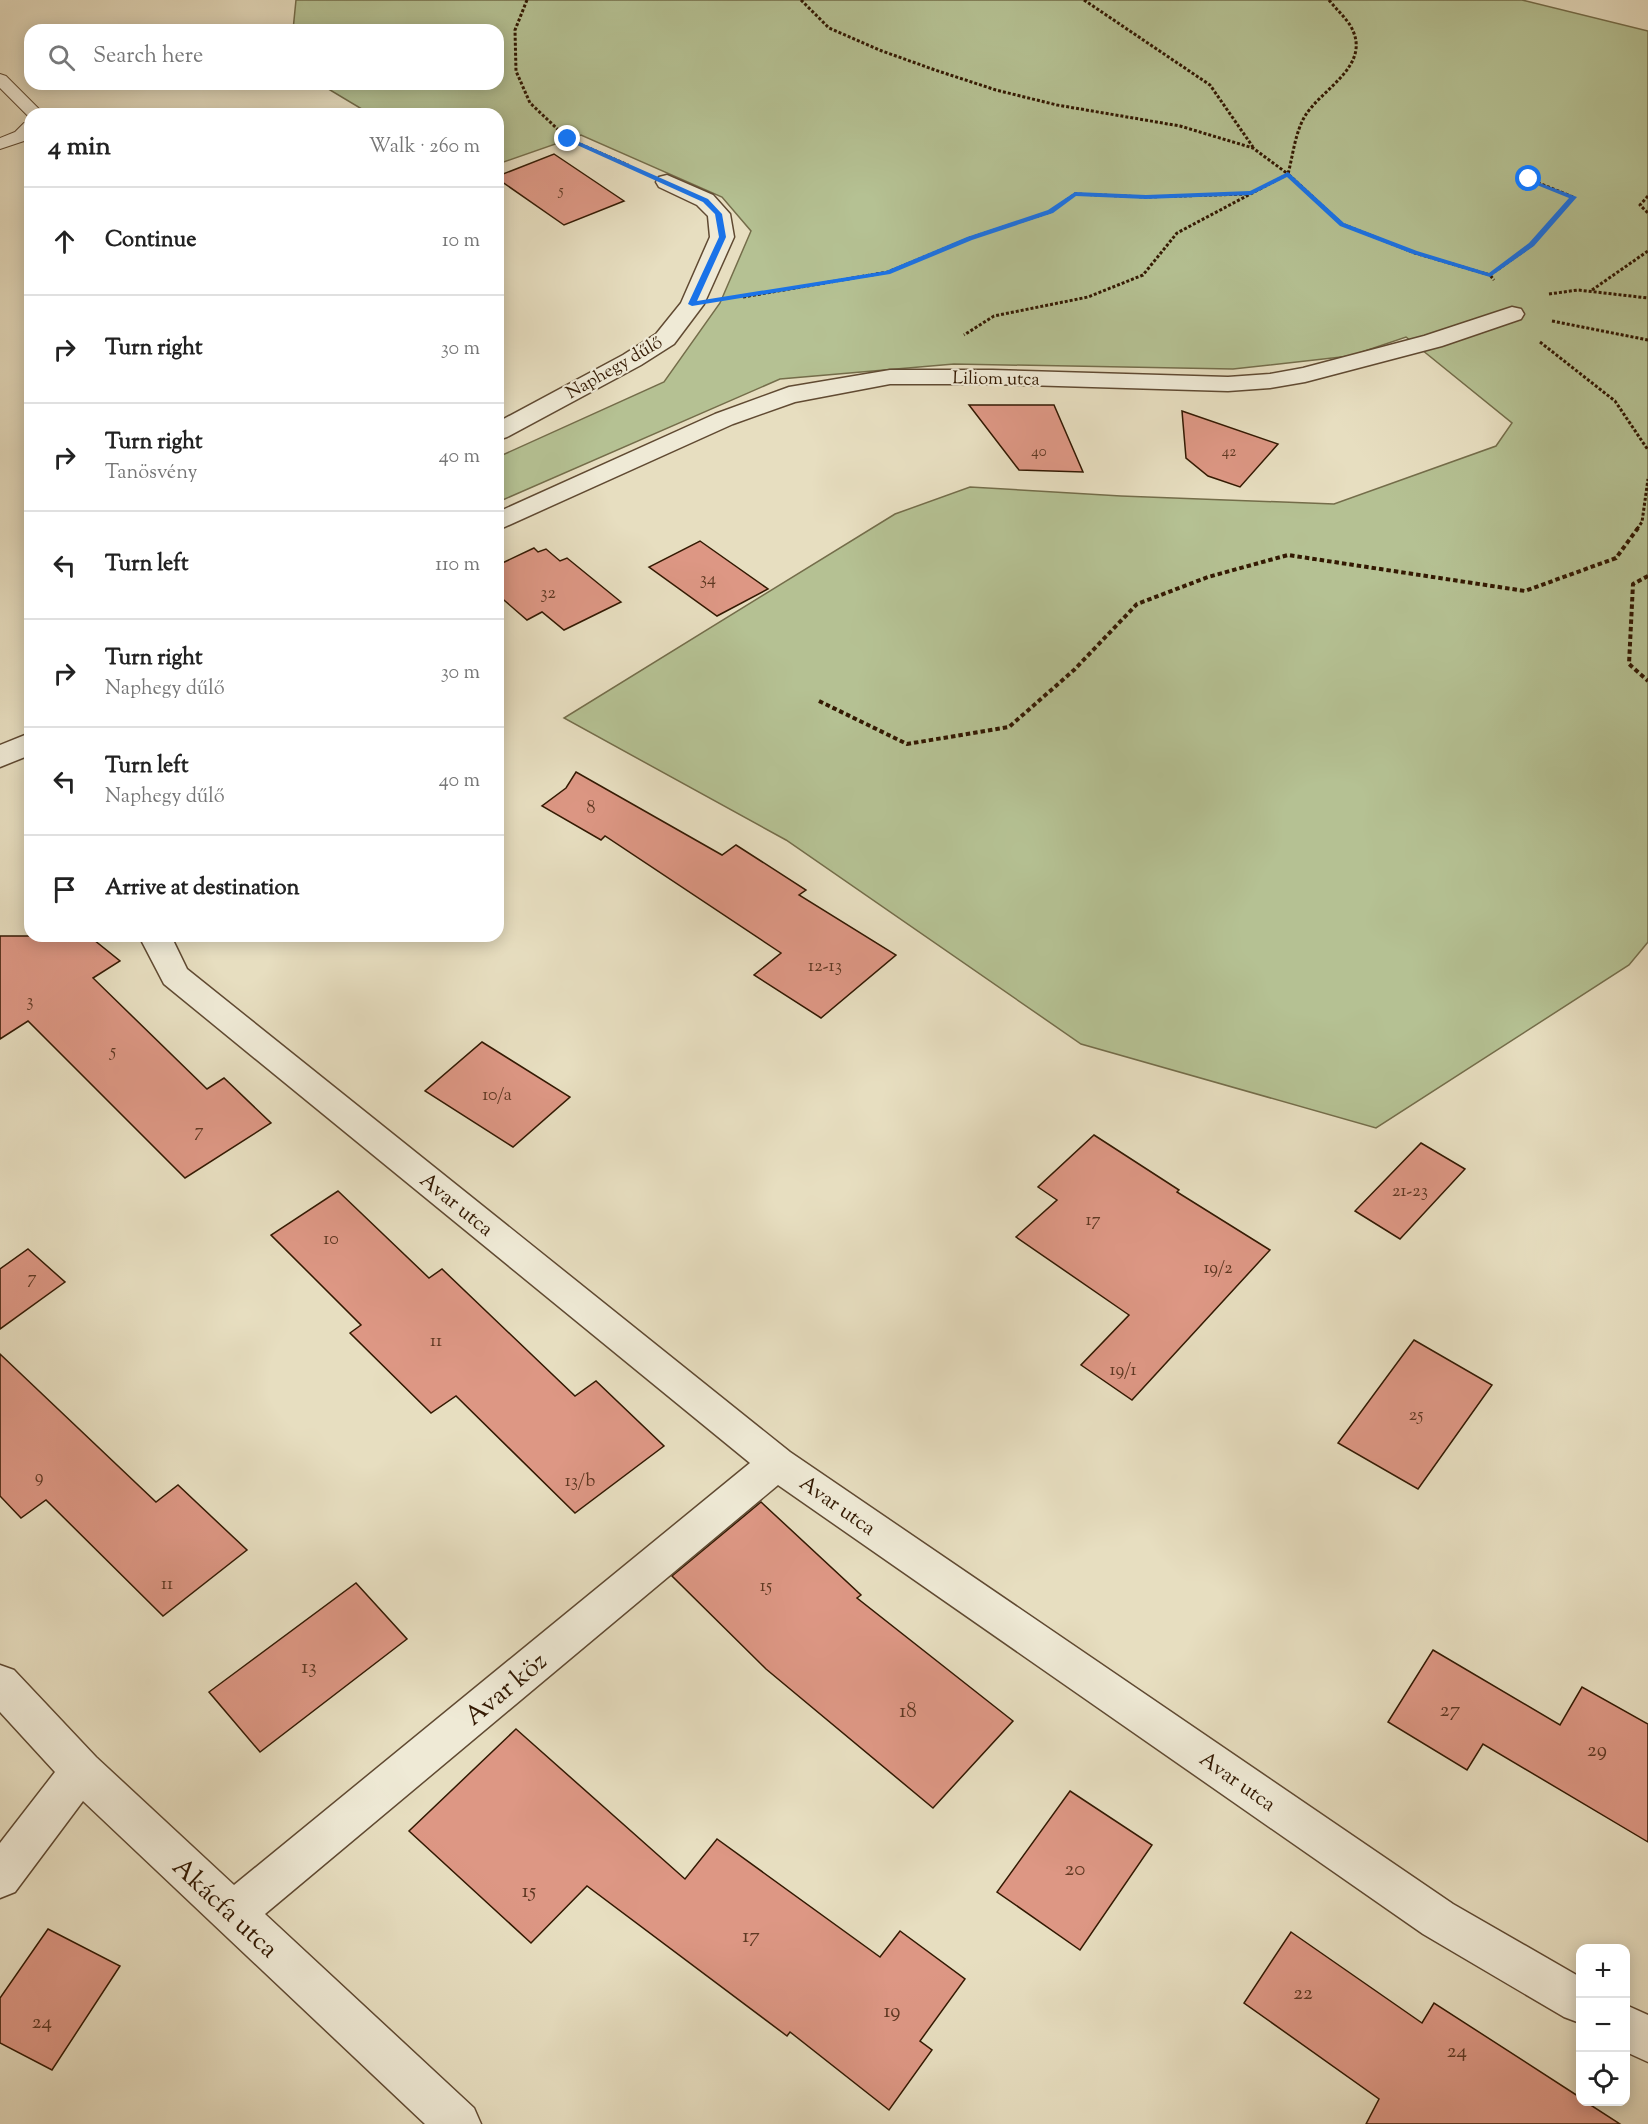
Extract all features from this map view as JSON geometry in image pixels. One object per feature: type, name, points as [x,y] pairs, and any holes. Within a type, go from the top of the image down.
[{"type":"street","name":"Naphegy dűlő","points":[[504,429],[632,360],[665,339],[692,304],[722,237],[719,214],[705,200],[667,182]]},
{"type":"street","name":"Liliom utca","points":[[504,519],[724,419],[789,394],[890,377],[992,377],[1228,384],[1270,381],[1305,375],[1423,344],[1512,314]]},
{"type":"street","points":[[0,757],[24,746]]},
{"type":"street","name":"Avar utca","points":[[158,942],[175,975],[777,1462],[1438,1919],[1576,1998]]},
{"type":"street","name":"Avar köz","points":[[232,1914],[777,1462]]},
{"type":"street","name":"Akácfa utca","points":[[0,1683],[81,1771],[458,2124]]},
{"type":"street","points":[[0,1877],[81,1771]]},
{"type":"street","points":[[1630,2029],[1648,2040]]},
{"type":"lane","points":[[0,80],[30,108]]},
{"type":"lane","points":[[0,144],[24,133]]},
{"type":"path","points":[[527,0],[515,30],[516,71],[530,103],[568,139],[667,182]]},
{"type":"path","points":[[801,0],[829,27],[882,51],[934,70],[996,90],[1047,103],[1180,126],[1253,148]]},
{"type":"path","points":[[1084,0],[1210,85],[1253,148],[1288,174],[1342,224],[1432,258],[1490,275],[1532,245],[1573,197],[1529,179]]},
{"type":"path","points":[[964,335],[994,316],[1088,297],[1143,275],[1177,233],[1288,174],[1305,116],[1337,83],[1353,62],[1358,45],[1353,29],[1329,0]]},
{"type":"path","points":[[692,304],[888,272],[970,238],[1050,212],[1075,194],[1146,197],[1251,193]]},
{"type":"path","points":[[1648,196],[1640,205],[1648,213]]},
{"type":"path","points":[[1592,290],[1648,250]]},
{"type":"path","points":[[1512,314],[1518,307],[1544,295],[1578,290],[1648,298]]},
{"type":"path","points":[[1512,314],[1648,340]]},
{"type":"path","points":[[1512,314],[1536,339],[1615,401],[1648,450]]},
{"type":"path","points":[[819,701],[907,744],[1010,727],[1074,670],[1137,604],[1208,577],[1288,555],[1525,591],[1616,558],[1642,522],[1648,479]]},
{"type":"path","points":[[1648,576],[1633,584],[1629,664],[1648,681]]},
{"type":"green space","points":[[296,0],[1522,0],[1648,31],[1648,942],[1629,965],[1376,1128],[1081,1044],[786,840],[564,718],[895,514],[970,487],[1121,496],[1334,504],[1496,446],[1512,423],[1406,337],[1350,356],[1233,369],[954,364],[780,379],[504,499],[504,454],[664,382],[720,303],[751,231],[722,197],[581,135],[504,162],[504,108],[360,108],[330,90],[504,90],[504,24],[294,24]]},
{"type":"building","points":[[554,154],[624,201],[564,225],[504,183],[504,174]]},
{"type":"building","points":[[969,405],[1054,405],[1083,472],[1019,470]]},
{"type":"building","points":[[1182,411],[1278,444],[1240,487],[1208,476],[1186,458]]},
{"type":"building","points":[[700,541],[768,589],[717,616],[649,567]]},
{"type":"building","points":[[534,548],[538,552],[546,549],[560,561],[567,558],[621,602],[564,630],[542,612],[527,620],[504,600],[504,562]]},
{"type":"building","points":[[576,772],[722,855],[736,845],[806,890],[799,895],[896,955],[821,1018],[754,975],[781,953],[605,836],[601,840],[542,806],[566,788]]},
{"type":"building","points":[[0,936],[24,936],[24,942],[96,942],[120,961],[93,978],[207,1089],[224,1078],[271,1123],[185,1178],[28,1021],[0,1039]]},
{"type":"building","points":[[482,1042],[570,1097],[513,1147],[425,1091]]},
{"type":"building","points":[[1094,1135],[1179,1190],[1177,1192],[1270,1250],[1132,1400],[1081,1365],[1129,1315],[1016,1237],[1057,1200],[1038,1187]]},
{"type":"building","points":[[1421,1143],[1465,1169],[1400,1239],[1355,1211]]},
{"type":"building","points":[[338,1191],[429,1278],[442,1269],[575,1396],[596,1381],[664,1446],[575,1513],[456,1396],[431,1413],[350,1333],[361,1325],[271,1235]]},
{"type":"building","points":[[28,1249],[65,1282],[0,1329],[0,1269]]},
{"type":"building","points":[[1414,1340],[1492,1385],[1418,1489],[1338,1443]]},
{"type":"building","points":[[0,1354],[156,1502],[178,1485],[247,1550],[163,1616],[46,1500],[21,1518],[0,1496]]},
{"type":"building","points":[[761,1502],[861,1595],[857,1598],[1013,1721],[933,1808],[766,1669],[672,1576]]},
{"type":"building","points":[[356,1583],[407,1639],[260,1752],[209,1692]]},
{"type":"building","points":[[1433,1650],[1560,1725],[1582,1687],[1648,1724],[1648,1842],[1483,1744],[1467,1770],[1388,1722]]},
{"type":"building","points":[[516,1729],[685,1879],[717,1839],[880,1957],[900,1931],[965,1979],[920,2041],[932,2050],[889,2110],[790,2032],[787,2036],[587,1886],[531,1943],[409,1831]]},
{"type":"building","points":[[1070,1791],[1152,1845],[1080,1950],[997,1892]]},
{"type":"building","points":[[48,1929],[120,1966],[52,2070],[0,2043],[0,1998]]},
{"type":"building","points":[[1291,1932],[1422,2023],[1434,2003],[1576,2095],[1576,2106],[1592,2106],[1620,2124],[1366,2124],[1379,2099],[1244,2003]]},
{"type":"route","points":[[568,139],[705,200],[719,214],[722,237],[692,304],[888,272],[970,238],[1050,212],[1075,194],[1146,197],[1251,193],[1288,174],[1342,224],[1449,264],[1490,275],[1532,245],[1573,197],[1529,179]]}]
